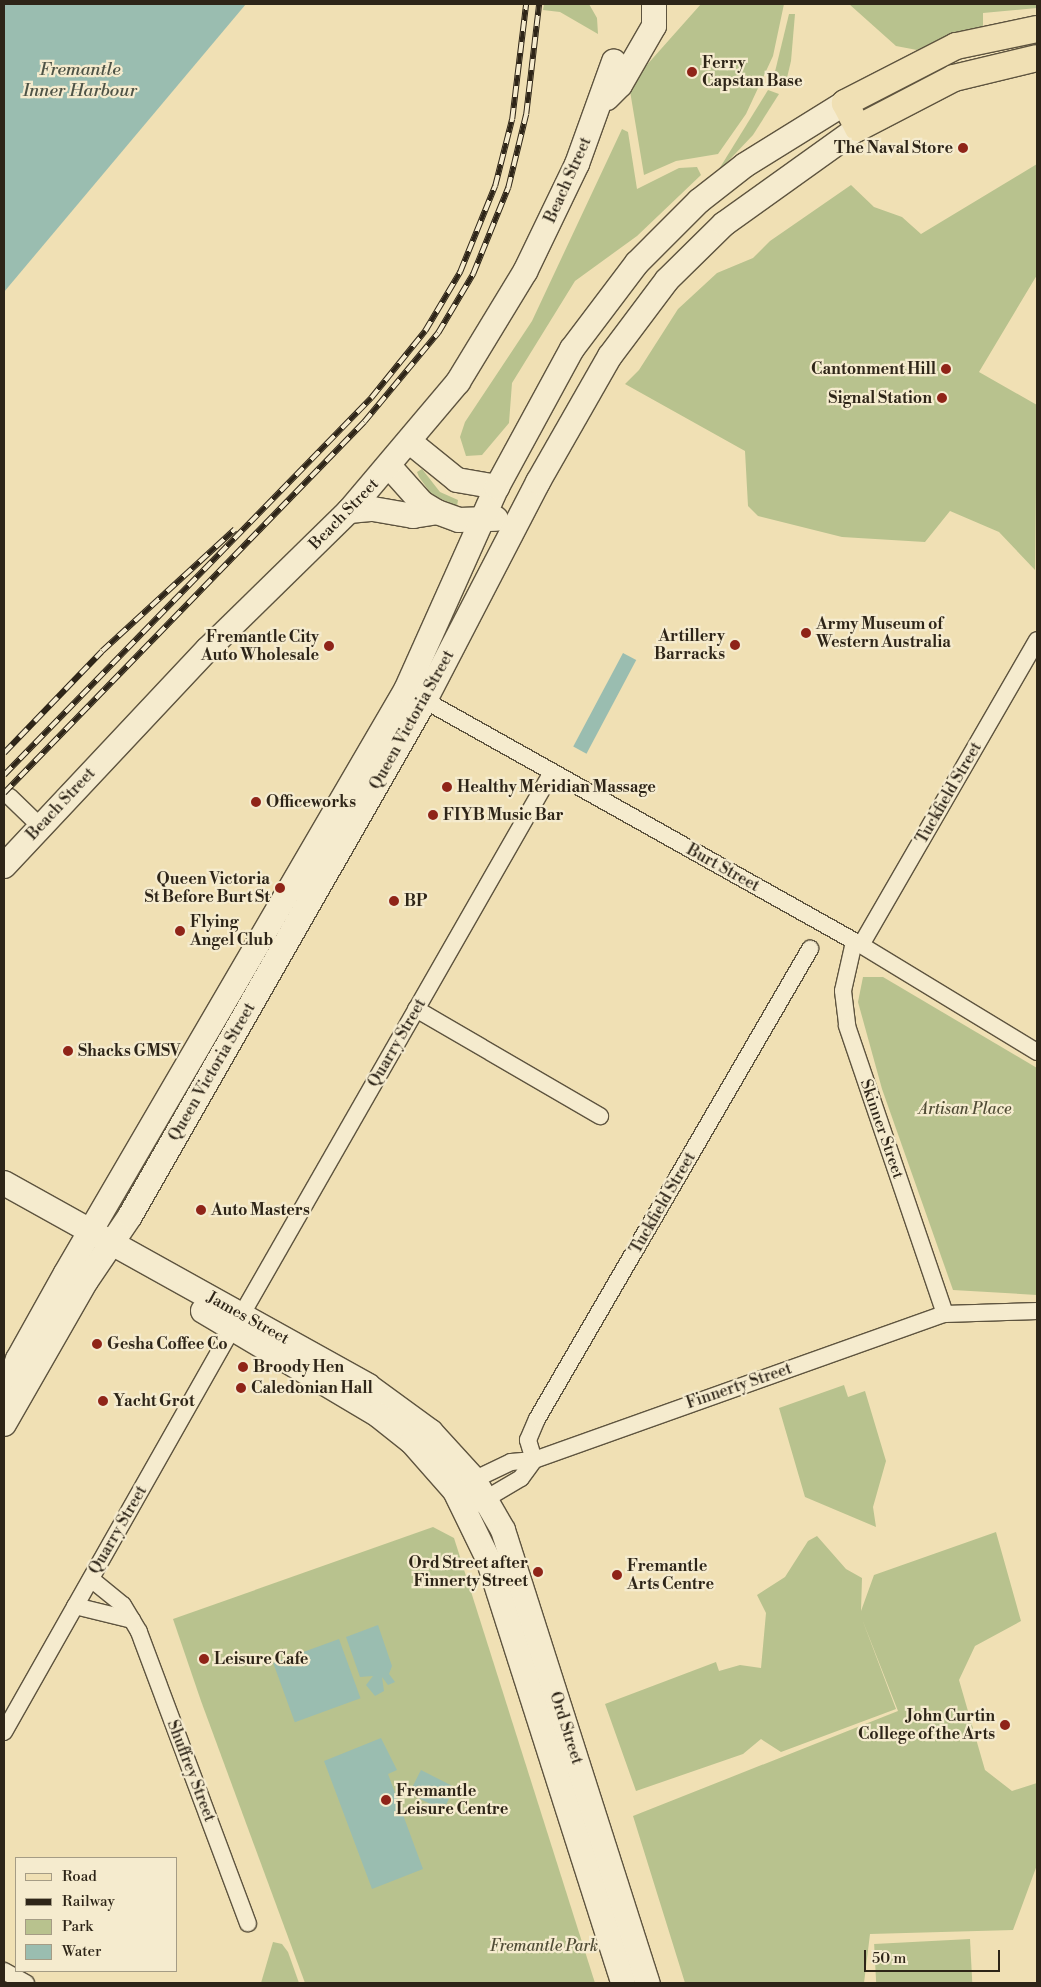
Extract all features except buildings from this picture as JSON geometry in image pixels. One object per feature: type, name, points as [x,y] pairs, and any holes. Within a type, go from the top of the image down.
[{"type":"main road","name":"Beach Street","points":[[602,102],[620,85],[654,26],[654,4]]},
{"type":"main road","points":[[1037,29],[956,46],[853,97],[866,123],[954,78],[1037,58]]},
{"type":"main road","name":"Beach Street","points":[[4,866],[208,649],[349,511],[410,442],[486,343],[525,272],[602,102],[614,61]]},
{"type":"main road","name":"Queen Victoria Street","points":[[4,1424],[107,1250],[415,695],[497,487],[572,349],[637,263],[699,202],[745,165],[853,97]]},
{"type":"main road","name":"Queen Victoria Street","points":[[4,1398],[18,1359],[86,1238],[415,695],[610,356],[667,280],[745,207],[866,123]]},
{"type":"main road","points":[[410,442],[457,480],[497,487]]},
{"type":"main road","points":[[390,466],[422,504],[437,512],[482,521],[520,515]]},
{"type":"main road","points":[[349,511],[374,509],[413,516],[437,512]]},
{"type":"main road","name":"James Street","points":[[4,1183],[107,1250],[388,1400],[431,1432],[470,1494]]},
{"type":"main road","name":"James Street","points":[[4,1200],[86,1238]]},
{"type":"main road","name":"Ord Street","points":[[470,1494],[488,1559],[623,1983]]},
{"type":"main road","name":"Ord Street","points":[[470,1494],[503,1530],[648,1983]]},
{"type":"street","name":"Tuckfield Street","points":[[857,943],[1037,640]]},
{"type":"street","name":"Burt Street","points":[[415,695],[857,943],[1037,1052]]},
{"type":"street","name":"Quarry Street","points":[[4,1732],[552,772]]},
{"type":"street","points":[[10,797],[40,826]]},
{"type":"street","name":"Skinner Street","points":[[857,943],[843,991],[848,1026],[945,1314]]},
{"type":"street","name":"Tuckfield Street","points":[[534,1460],[528,1440],[537,1419],[810,949]]},
{"type":"street","points":[[416,1009],[600,1116]]},
{"type":"street","name":"Finnerty Street","points":[[470,1494],[512,1462],[534,1460],[945,1314],[1037,1311]]},
{"type":"street","points":[[470,1494],[521,1478],[534,1460]]},
{"type":"street","name":"Shuffrey Street","points":[[91,1579],[123,1605],[132,1620],[248,1923]]},
{"type":"street","points":[[75,1606],[132,1620]]},
{"type":"street","points":[[4,1971],[26,1983]]},
{"type":"green space","points":[[544,4],[589,4],[597,18],[598,34],[560,12],[543,10]]},
{"type":"green space","points":[[701,4],[784,4],[773,56],[746,114],[718,154],[676,161],[644,175],[629,85]]},
{"type":"green space","points":[[849,4],[1037,4],[1037,8],[983,13],[983,28],[917,50],[896,46]]},
{"type":"green space","points":[[789,14],[795,14],[791,61],[786,82],[772,84]]},
{"type":"green space","points":[[768,90],[779,94],[753,135],[716,174]]},
{"type":"green space","points":[[622,129],[628,132],[637,189],[679,168],[697,167],[701,175],[637,236],[575,281],[512,383],[509,423],[482,455],[466,456],[460,437],[465,422],[532,321]]},
{"type":"green space","points":[[1037,164],[1037,275],[979,372],[1037,405],[1035,570],[999,532],[950,511],[925,542],[842,537],[758,516],[748,506],[745,451],[625,384],[639,370],[678,309],[717,273],[753,258],[770,241],[851,185],[874,207],[902,217],[921,234]]},
{"type":"green space","points":[[422,469],[440,492],[458,500],[457,506],[432,495],[417,472]]},
{"type":"green space","name":"Artisan Place","points":[[863,977],[883,977],[1037,1068],[1037,1295],[953,1290],[882,1089],[858,1002]]},
{"type":"green space","points":[[844,1385],[848,1397],[865,1391],[886,1461],[873,1507],[876,1527],[805,1497],[779,1408]]},
{"type":"green space","name":"Fremantle Leisure Centre","points":[[433,1527],[454,1538],[595,1983],[305,1983],[201,1701],[173,1619]]},
{"type":"green space","points":[[996,1532],[1021,1621],[975,1646],[959,1680],[985,1770],[1012,1791],[1037,1783],[1037,1865],[1013,1930],[870,1934],[864,1983],[685,1983],[633,1816],[898,1711],[862,1619],[896,1709],[781,1752],[761,1739],[743,1754],[636,1791],[605,1704],[716,1662],[719,1671],[740,1665],[761,1668],[766,1613],[757,1595],[785,1577],[808,1541],[817,1536],[846,1569],[862,1578],[861,1611],[874,1575]]},
{"type":"green space","points":[[970,1939],[972,1983],[876,1983],[874,1944]]},
{"type":"green space","points":[[273,1942],[282,1944],[288,1952],[299,1983],[261,1983]]},
{"type":"water","name":"Fremantle Inner Harbour","points":[[4,4],[246,4],[4,292]]},
{"type":"water","points":[[623,653],[636,660],[586,754],[573,747]]},
{"type":"water","points":[[378,1625],[392,1666],[389,1674],[395,1682],[388,1685],[382,1677],[384,1691],[375,1696],[366,1685],[373,1676],[360,1677],[346,1637]]},
{"type":"water","points":[[339,1639],[361,1698],[295,1722],[273,1663]]},
{"type":"water","points":[[381,1738],[397,1770],[388,1774],[423,1869],[372,1889],[324,1761]]},
{"type":"water","points":[[421,1770],[455,1787],[443,1810],[409,1793]]},
{"type":"railway","points":[[4,775],[371,398],[425,331],[460,272],[495,186],[512,119],[526,4]]},
{"type":"railway","points":[[4,793],[364,422],[438,333],[473,274],[508,188],[526,114],[539,4]]},
{"type":"railway","points":[[4,753],[102,651],[235,529]]},
{"type":"place","name":"Ferry Capstan Base","points":[[692,72]]},
{"type":"place","name":"The Naval Store","points":[[963,148]]},
{"type":"place","name":"Cantonment Hill","points":[[946,369]]},
{"type":"place","name":"Signal Station","points":[[942,398]]},
{"type":"place","name":"Army Museum of Western Australia","points":[[806,633]]},
{"type":"place","name":"Artillery Barracks","points":[[735,645]]},
{"type":"place","name":"Fremantle City Auto Wholesale","points":[[329,646]]},
{"type":"place","name":"Healthy Meridian Massage","points":[[447,787]]},
{"type":"place","name":"Officeworks","points":[[256,802]]},
{"type":"place","name":"FIYB Music Bar","points":[[433,815]]},
{"type":"place","name":"Queen Victoria St Before Burt St","points":[[280,888]]},
{"type":"place","name":"BP","points":[[394,901]]},
{"type":"place","name":"Flying Angel Club","points":[[180,931]]},
{"type":"place","name":"Shacks GMSV","points":[[68,1051]]},
{"type":"place","name":"Auto Masters","points":[[201,1210]]},
{"type":"place","name":"Gesha Coffee Co","points":[[97,1344]]},
{"type":"place","name":"Broody Hen","points":[[243,1367]]},
{"type":"place","name":"Caledonian Hall","points":[[241,1388]]},
{"type":"place","name":"Yacht Grot","points":[[103,1401]]},
{"type":"place","name":"Ord Street after Finnerty Street","points":[[538,1572]]},
{"type":"place","name":"Fremantle Arts Centre","points":[[617,1575]]},
{"type":"place","name":"Leisure Cafe","points":[[204,1659]]},
{"type":"place","name":"John Curtin College of the Arts","points":[[1005,1725]]},
{"type":"place","name":"Fremantle Leisure Centre","points":[[386,1800]]},
{"type":"park label","name":"Fremantle Park","points":[[544,1946]]}]
